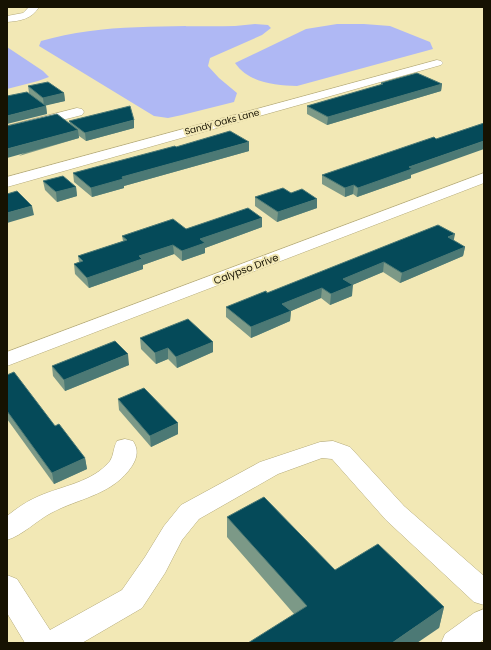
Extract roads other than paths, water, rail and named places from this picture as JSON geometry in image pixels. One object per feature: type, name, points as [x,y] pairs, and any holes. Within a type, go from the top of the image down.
[{"type":"street","points":[[7,19],[28,14],[34,7]]},
{"type":"street","name":"Sandy Oaks Lane","points":[[7,182],[437,63]]},
{"type":"street","points":[[7,130],[77,112]]},
{"type":"street","name":"Calypso Drive","points":[[7,359],[484,178]]},
{"type":"street","points":[[7,530],[34,510],[47,503],[94,484],[111,475],[124,458],[125,447]]},
{"type":"street","points":[[55,643],[110,613],[132,599],[155,565],[173,533],[190,512],[269,468],[320,450],[333,449],[342,453],[396,513],[484,593]]},
{"type":"street","points":[[7,587],[41,643]]},
{"type":"street","points":[[456,643],[484,622]]},
{"type":"water","points":[[255,24],[268,25],[271,28],[262,35],[210,58],[208,66],[219,78],[237,93],[234,102],[168,118],[154,116],[39,46],[41,41],[88,31],[137,27],[235,26]]},
{"type":"water","points":[[337,24],[390,26],[430,42],[433,49],[297,86],[263,82],[247,75],[235,63],[306,29]]},
{"type":"water","points":[[7,47],[43,71],[49,77],[7,89]]}]
